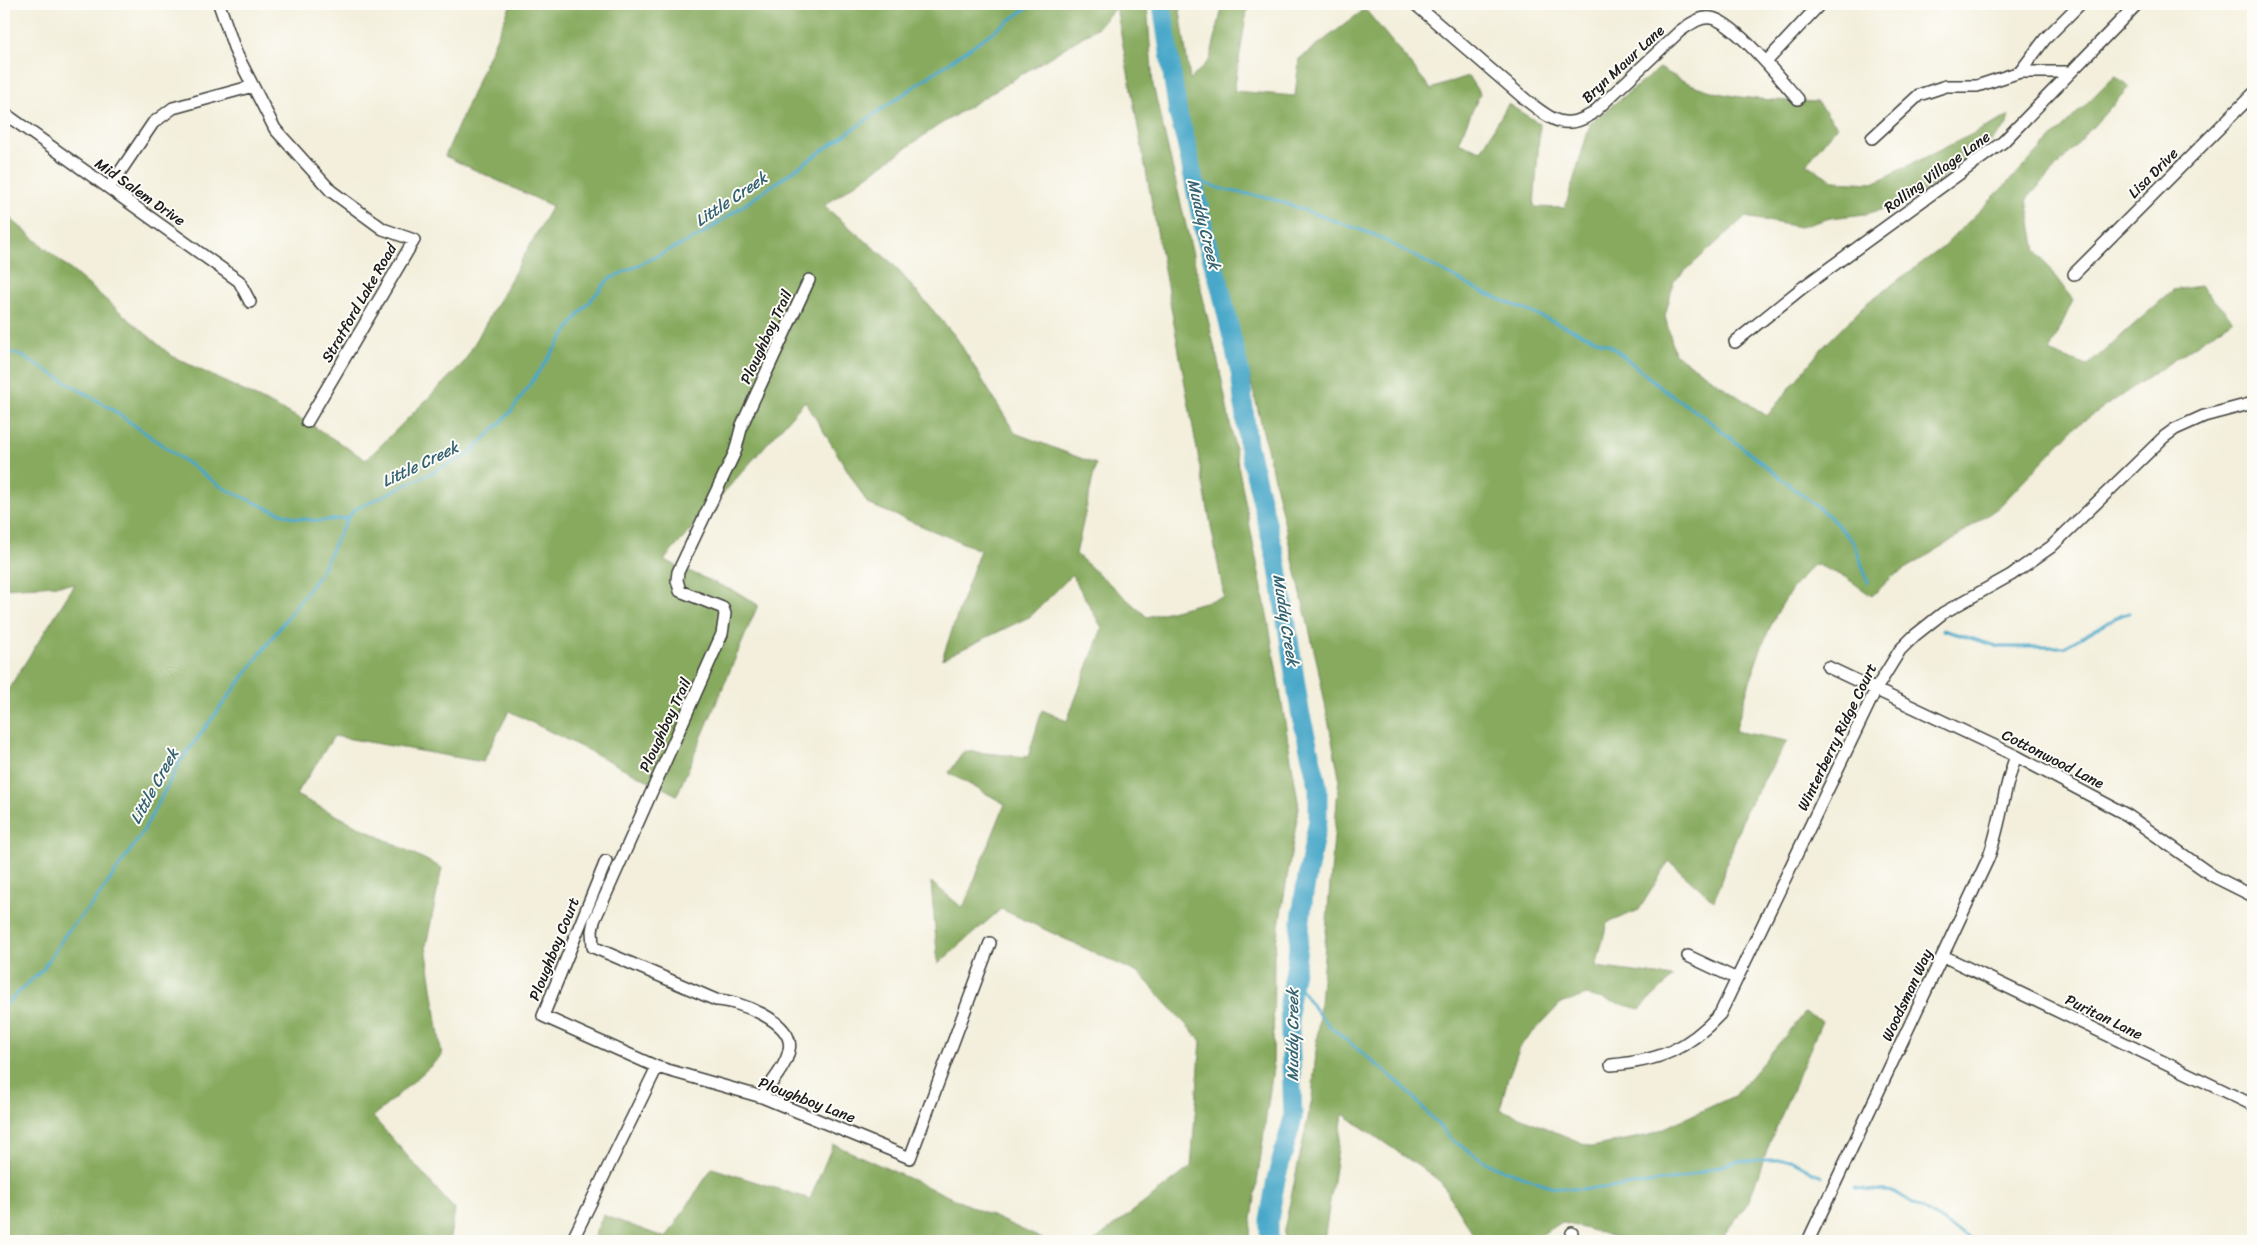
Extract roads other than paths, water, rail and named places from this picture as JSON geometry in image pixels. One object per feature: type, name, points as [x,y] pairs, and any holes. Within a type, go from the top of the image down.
[{"type":"street","name":"Stratford Lake Road","points":[[219,4],[236,53],[275,129],[330,191],[383,229],[414,240],[307,422]]},
{"type":"street","name":"Bryn Mawr Lane","points":[[1416,4],[1526,100],[1554,119],[1571,124],[1579,122],[1592,114],[1680,31],[1700,19],[1709,17],[1717,20],[1744,40],[1798,99]]},
{"type":"street","points":[[1766,62],[1820,4]]},
{"type":"street","points":[[2020,72],[2045,39],[2080,4]]},
{"type":"street","name":"Rolling Village Lane","points":[[1735,342],[1802,288],[2003,142],[2137,4]]},
{"type":"street","points":[[1872,138],[1919,95],[1946,86],[1977,86],[2020,72],[2071,72]]},
{"type":"street","points":[[109,188],[153,123],[173,108],[253,86]]},
{"type":"street","name":"Lisa Drive","points":[[2074,274],[2253,94]]},
{"type":"street","name":"Mid Salem Drive","points":[[4,113],[239,281],[250,302]]},
{"type":"street","name":"Ploughboy Trail","points":[[762,1097],[790,1049],[787,1033],[778,1023],[726,1000],[716,1000],[594,946],[592,931],[594,921],[617,866],[722,634],[725,614],[723,608],[680,591],[677,580],[678,572],[735,452],[742,425],[809,280]]},
{"type":"street","name":"Winterberry Ridge Court","points":[[1612,1065],[1636,1063],[1664,1056],[1696,1038],[1720,1014],[1876,689],[1900,650],[1943,613],[2011,575],[2051,547],[2164,437],[2175,429],[2204,416],[2253,403]]},
{"type":"street","name":"Cottonwood Lane","points":[[1828,666],[2016,756],[2127,815],[2213,876],[2253,896]]},
{"type":"street","name":"Woodsman Way","points":[[1809,1241],[1994,843],[2010,773],[2016,756]]},
{"type":"street","name":"Ploughboy Court","points":[[606,861],[543,1016],[657,1067]]},
{"type":"street","name":"Ploughboy Lane","points":[[657,1067],[762,1097],[910,1158],[990,943]]},
{"type":"street","points":[[1688,956],[1738,979]]},
{"type":"street","name":"Puritan Lane","points":[[1942,956],[2253,1105]]},
{"type":"street","points":[[572,1241],[657,1067]]},
{"type":"waterway","name":"Little Creek","points":[[4,1006],[43,969],[67,932],[96,900],[141,835],[181,760],[317,578],[343,526],[354,510],[468,455],[510,413],[579,314],[609,279],[701,235],[1033,4]]},
{"type":"waterway","name":"Muddy Creek","points":[[1162,4],[1178,114],[1186,142],[1205,236],[1219,282],[1240,372],[1248,445],[1278,568],[1300,711],[1318,787],[1318,820],[1304,894],[1296,964],[1289,1003],[1293,1118],[1276,1179],[1269,1220],[1269,1241]]},
{"type":"waterway","points":[[1193,179],[1225,190],[1270,198],[1375,235],[1478,290],[1611,346],[1664,390],[1704,417],[1830,517],[1854,543],[1868,582]]},
{"type":"waterway","points":[[4,347],[110,408],[223,488],[267,508],[295,518],[319,521],[347,518]]},
{"type":"waterway","points":[[1943,630],[2000,647],[2064,647],[2121,615],[2130,613]]},
{"type":"waterway","points":[[1293,978],[1319,1015],[1333,1029],[1404,1087],[1453,1141],[1491,1165],[1550,1186],[1573,1189],[1609,1188],[1678,1179],[1734,1162],[1759,1160],[1792,1160],[1822,1177]]},
{"type":"waterway","points":[[1854,1188],[1895,1192],[1974,1241]]}]
